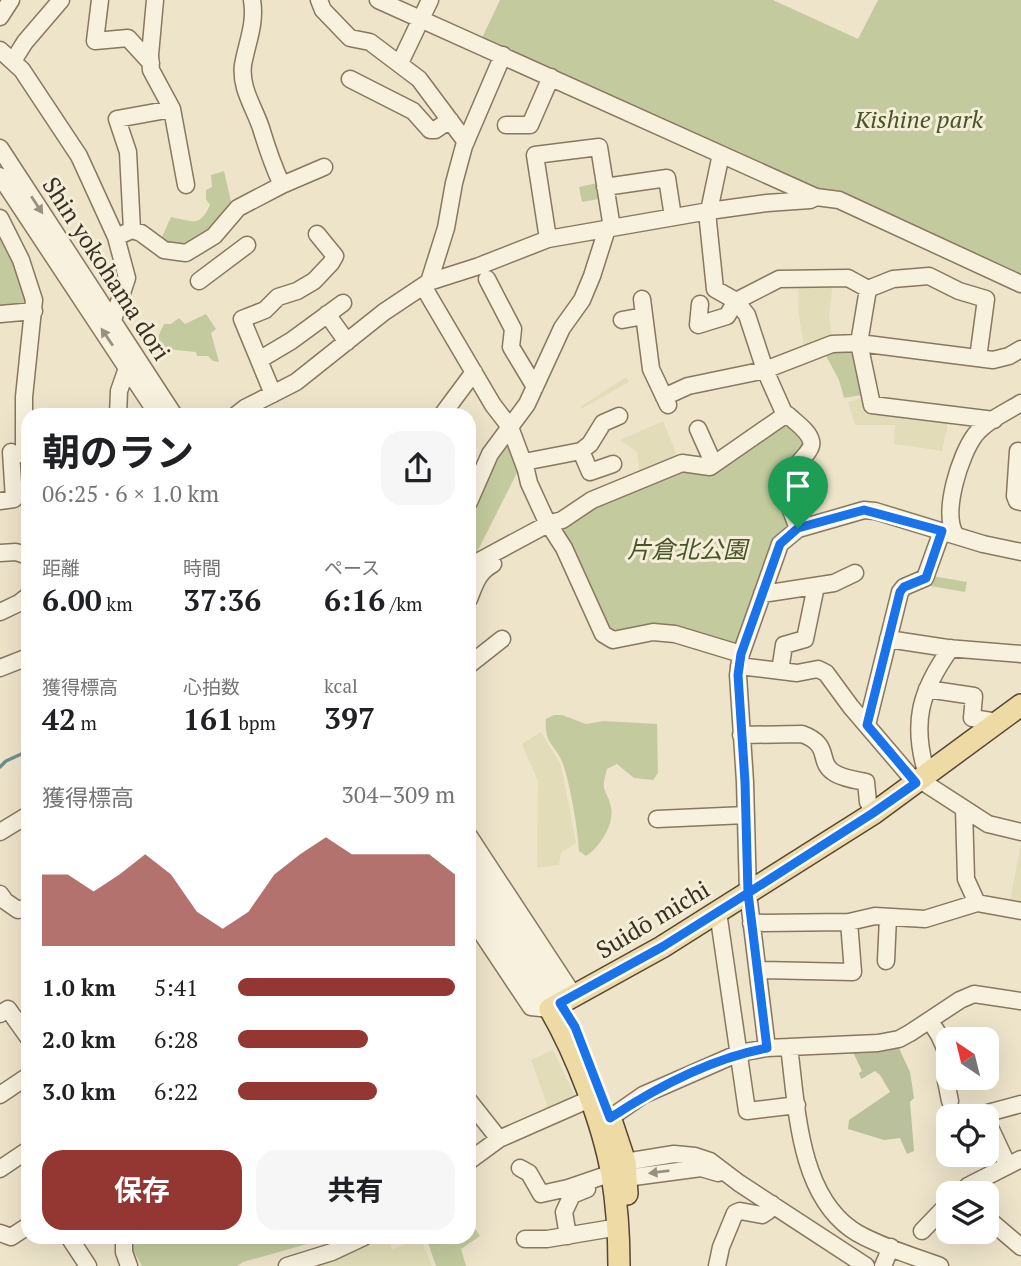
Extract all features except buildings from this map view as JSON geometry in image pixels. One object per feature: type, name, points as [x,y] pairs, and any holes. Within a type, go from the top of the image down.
[{"type":"main road","name":"Suidō michi","points":[[561,1002],[662,947],[873,813],[1021,705]]},
{"type":"main road","points":[[561,1002],[564,1032],[621,1171],[619,1266]]},
{"type":"main road","points":[[561,1002],[575,1027],[610,1118],[621,1171],[632,1266]]},
{"type":"street","points":[[0,17],[11,0]]},
{"type":"street","points":[[13,61],[61,0]]},
{"type":"street","points":[[100,0],[95,41],[128,38],[150,63]]},
{"type":"street","points":[[155,0],[151,70],[172,110],[186,185]]},
{"type":"street","points":[[252,0],[254,15],[243,66],[244,82],[261,128],[264,145],[282,185]]},
{"type":"street","points":[[319,0],[323,10],[350,38],[370,42],[419,79],[466,142]]},
{"type":"street","points":[[378,0],[816,197],[839,200],[1021,284]]},
{"type":"street","points":[[400,63],[430,0]]},
{"type":"street","points":[[0,50],[22,70],[79,156],[116,237],[127,278],[113,320]]},
{"type":"street","points":[[503,55],[466,142],[454,183],[446,228],[426,284],[493,405],[510,427],[524,462],[528,483],[564,548],[603,634],[613,640],[653,632],[675,634],[740,660],[780,671],[797,673],[818,669],[826,673],[850,707],[921,779],[988,824],[1021,832]]},
{"type":"street","points":[[506,125],[530,125],[551,77]]},
{"type":"street","points":[[349,78],[413,111],[430,130],[435,130],[450,120]]},
{"type":"street","points":[[132,230],[128,152],[117,120],[172,110]]},
{"type":"street","points":[[476,486],[490,454],[527,404],[562,328],[582,300],[592,276],[609,228],[599,147],[535,155],[548,239]]},
{"type":"street","name":"Shin yokohama dori","points":[[0,148],[170,408]]},
{"type":"street","points":[[722,154],[708,211],[715,289],[736,301],[747,315],[765,370],[785,415]]},
{"type":"street","points":[[186,253],[214,236],[238,208],[324,167]]},
{"type":"street","name":"Shin yokohama dori","points":[[0,176],[153,408]]},
{"type":"street","points":[[605,187],[667,178],[673,217]]},
{"type":"street","points":[[245,408],[296,382],[426,284],[548,239],[708,211],[767,202],[810,200],[816,197]]},
{"type":"street","points":[[0,218],[21,260],[34,300],[22,408]]},
{"type":"street","points":[[116,237],[132,230],[141,233],[164,250],[186,253],[196,263],[202,279],[247,244]]},
{"type":"street","points":[[273,394],[242,320],[265,310],[278,297],[298,291],[314,281],[331,263],[335,256],[317,234]]},
{"type":"street","points":[[868,289],[893,279],[929,276],[959,292],[986,299],[978,358]]},
{"type":"street","points":[[700,304],[698,325],[727,316],[736,301],[779,279],[848,278],[868,289]]},
{"type":"street","points":[[487,279],[513,329],[511,347],[535,387]]},
{"type":"street","points":[[868,289],[859,343],[872,405],[994,420]]},
{"type":"street","points":[[259,360],[291,341],[343,303]]},
{"type":"street","points":[[622,320],[643,308],[651,369],[666,401],[700,383],[765,370],[832,344],[859,343],[993,360],[1009,356],[1021,349]]},
{"type":"street","points":[[0,314],[34,311]]},
{"type":"street","points":[[327,314],[346,342]]},
{"type":"street","points":[[118,408],[119,391],[127,368]]},
{"type":"street","points":[[447,408],[474,372]]},
{"type":"street","points":[[867,725],[900,592],[904,587],[926,578],[948,533],[949,508],[963,458],[976,434],[1021,403]]},
{"type":"street","points":[[524,462],[581,450],[590,444],[603,424],[619,415]]},
{"type":"street","points":[[476,582],[484,569],[592,500],[682,464],[710,467],[785,415],[789,415],[810,437],[812,443],[811,450],[790,470],[782,486],[798,528]]},
{"type":"street","points":[[0,501],[14,499],[21,418]]},
{"type":"street","points":[[698,429],[711,458],[710,467]]},
{"type":"street","points":[[581,450],[590,472],[613,464]]},
{"type":"street","points":[[1018,451],[1015,496],[1017,501],[1021,502]]},
{"type":"street","points":[[767,1048],[748,893],[740,660],[780,544],[798,528],[864,510],[1021,552]]},
{"type":"street","points":[[476,564],[550,527]]},
{"type":"street","points":[[0,553],[21,554]]},
{"type":"street","points":[[762,594],[834,583],[855,573]]},
{"type":"street","points":[[780,671],[784,645],[805,639],[816,586]]},
{"type":"street","points":[[0,612],[21,601]]},
{"type":"street","points":[[476,659],[502,639]]},
{"type":"street","points":[[888,639],[1021,654]]},
{"type":"street","points":[[921,779],[918,734],[927,689],[933,673],[951,648]]},
{"type":"street","points":[[0,668],[21,660]]},
{"type":"street","points":[[927,689],[974,696],[972,718],[998,722]]},
{"type":"street","points":[[741,735],[802,734],[811,737],[822,747],[827,766],[834,773],[866,782],[868,802],[873,813]]},
{"type":"street","points":[[964,809],[966,879],[977,903]]},
{"type":"street","points":[[657,819],[746,815]]},
{"type":"street","points":[[0,832],[21,819]]},
{"type":"street","points":[[476,849],[561,1002]]},
{"type":"street","points":[[476,873],[561,1002]]},
{"type":"street","points":[[0,894],[5,901],[21,909]]},
{"type":"street","points":[[476,894],[561,1002]]},
{"type":"street","points":[[751,923],[849,922],[875,916],[925,919],[977,903],[1021,911]]},
{"type":"street","points":[[718,912],[747,1111],[797,1105]]},
{"type":"street","points":[[886,961],[888,918]]},
{"type":"street","points":[[758,970],[853,972],[849,922]]},
{"type":"street","points":[[476,925],[531,1007],[561,1002]]},
{"type":"street","points":[[610,1118],[643,1095],[738,1053],[767,1048],[878,1044],[898,1039],[974,994],[1021,1002]]},
{"type":"street","points":[[0,1014],[8,1009],[21,1027]]},
{"type":"street","points":[[930,1021],[936,1030]]},
{"type":"street","points":[[789,1047],[807,1162],[822,1200],[852,1231],[940,1266]]},
{"type":"street","points":[[0,1095],[21,1081]]},
{"type":"street","points":[[948,1090],[950,1101]]},
{"type":"street","points":[[476,1156],[499,1139],[590,1099]]},
{"type":"street","points":[[999,1110],[1021,1104]]},
{"type":"street","points":[[476,1110],[499,1139]]},
{"type":"street","points":[[978,1181],[1014,1163],[999,1139]]},
{"type":"street","points":[[520,1168],[529,1173],[541,1194],[674,1154],[695,1156],[710,1161],[866,1266]]},
{"type":"street","points":[[0,1169],[21,1155]]},
{"type":"street","points":[[568,1236],[564,1212],[572,1195],[587,1189],[585,1181]]},
{"type":"street","points":[[717,1266],[721,1247],[735,1213],[740,1211],[762,1215],[772,1204]]},
{"type":"street","points":[[922,1231],[936,1216]]},
{"type":"street","points":[[525,1239],[568,1236],[619,1227]]},
{"type":"street","points":[[999,1228],[1021,1247]]},
{"type":"street","points":[[0,1233],[12,1237],[21,1231]]},
{"type":"street","points":[[72,1244],[80,1263]]},
{"type":"street","points":[[124,1244],[129,1266]]},
{"type":"street","points":[[287,1266],[328,1260],[353,1244]]},
{"type":"street","points":[[883,1266],[891,1247]]},
{"type":"shaded area","points":[[833,283],[829,315],[832,338],[804,346],[798,311],[799,284]]},
{"type":"shaded area","points":[[626,377],[629,382],[581,409],[580,407]]},
{"type":"shaded area","points":[[864,397],[949,419],[942,451],[894,444],[895,425],[855,425],[848,402]]},
{"type":"shaded area","points":[[663,421],[679,460],[640,477],[637,452],[620,440]]},
{"type":"shaded area","points":[[541,732],[561,765],[576,843],[561,853],[559,865],[537,868],[538,781],[522,744]]},
{"type":"shaded area","points":[[1021,843],[1021,909],[1009,906]]},
{"type":"shaded area","points":[[553,1050],[576,1098],[549,1110],[531,1060]]},
{"type":"shaded area","points":[[347,1244],[390,1244],[392,1250],[405,1244],[423,1244],[432,1266],[286,1266]]},
{"type":"green space","name":"Kishine park","points":[[500,0],[773,0],[858,39],[878,0],[1021,0],[1021,275],[833,192],[799,185],[481,40]]},
{"type":"green space","points":[[224,171],[232,206],[216,227],[202,239],[186,246],[161,239],[171,217],[195,221],[203,217],[210,205],[206,199],[206,190],[212,187],[211,175]]},
{"type":"green space","points":[[597,183],[599,199],[582,202],[579,187]]},
{"type":"green space","points":[[0,234],[10,252],[26,302],[23,306],[0,309]]},
{"type":"green space","points":[[206,314],[216,329],[211,333],[219,362],[208,356],[197,356],[196,352],[156,348],[149,337],[158,337],[164,324],[171,324],[179,318],[185,324]]},
{"type":"green space","points":[[852,349],[862,395],[844,398],[839,380],[824,352]]},
{"type":"green space","name":"片倉北公園","points":[[783,422],[791,424],[805,437],[803,448],[774,477],[789,521],[788,529],[741,641],[734,645],[611,631],[556,527],[584,511],[682,467],[711,471]]},
{"type":"green space","points":[[507,442],[519,469],[476,554],[476,493],[490,460]]},
{"type":"green space","points":[[932,576],[967,582],[965,592],[930,586]]},
{"type":"green space","points":[[562,715],[586,724],[604,721],[657,724],[658,773],[653,780],[634,778],[617,764],[607,769],[604,787],[611,807],[611,821],[601,841],[586,856],[579,851],[563,764],[548,739],[546,719]]},
{"type":"green space","points":[[898,1046],[910,1072],[914,1098],[910,1102],[914,1151],[907,1154],[900,1138],[884,1140],[848,1129],[849,1120],[890,1092],[875,1071],[861,1079],[859,1073],[862,1071],[853,1052]]},
{"type":"green space","points":[[307,1244],[237,1266],[142,1266],[131,1246]]},
{"type":"green space","points":[[428,1244],[468,1244],[461,1249],[466,1266],[436,1266]]},
{"type":"waterway","points":[[0,767],[21,754]]},
{"type":"route","points":[[798,528],[780,544],[741,654],[738,675],[748,893],[662,947],[560,1003],[575,1027],[610,1118],[643,1095],[738,1053],[767,1048],[748,893],[916,783],[867,725],[900,592],[904,587],[926,578],[942,531],[864,510],[798,528]]}]
